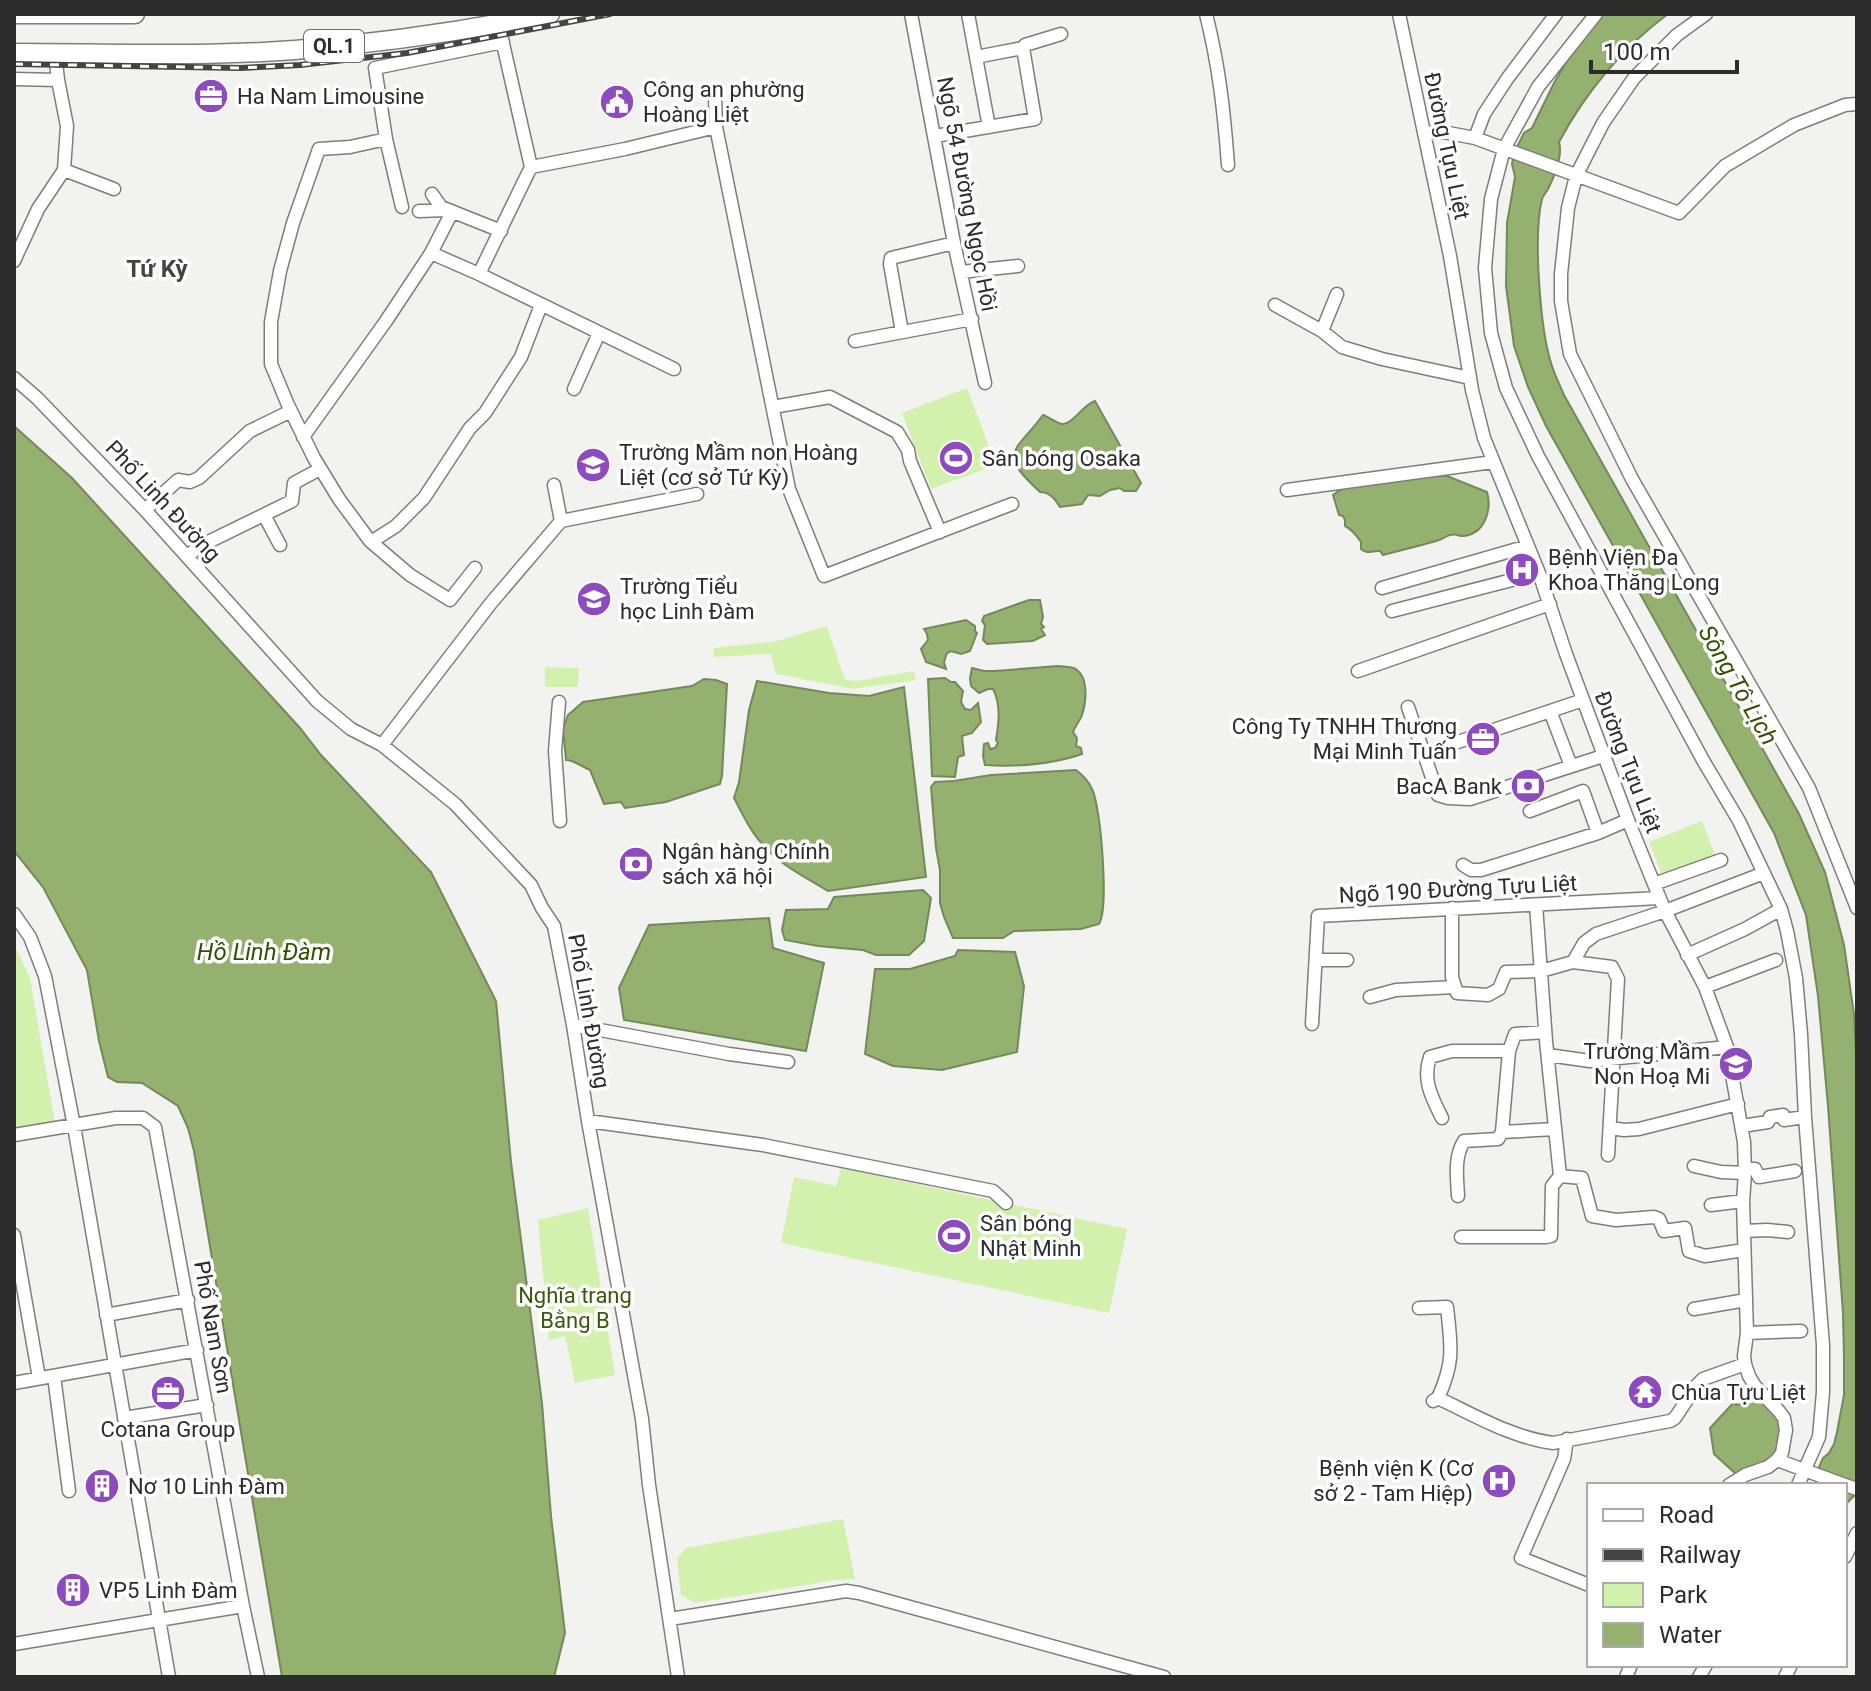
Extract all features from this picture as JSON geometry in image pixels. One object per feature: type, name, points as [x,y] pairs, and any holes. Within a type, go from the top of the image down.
[{"type":"highway","points":[[14,14],[135,14]]},
{"type":"highway","name":"QL.1","points":[[14,53],[293,50],[378,42],[454,23],[550,14]]},
{"type":"street","name":"Ngõ 54 Đường Ngọc Hồi","points":[[911,14],[954,243],[985,383]]},
{"type":"street","points":[[968,14],[989,127]]},
{"type":"street","points":[[1206,14],[1224,108],[1228,165]]},
{"type":"street","name":"Đường Tựu Liệt","points":[[1399,14],[1450,256],[1478,417],[1493,462],[1539,573],[1628,820],[1659,898],[1705,987],[1727,1047],[1742,1126],[1745,1171],[1745,1364]]},
{"type":"street","points":[[1475,138],[1484,114],[1556,14]]},
{"type":"street","points":[[1596,14],[1538,87],[1508,151],[1491,199],[1485,268],[1491,333],[1506,388],[1538,456],[1739,821],[1781,909],[1787,931],[1796,978],[1801,1034],[1823,1345],[1819,1437],[1810,1473],[1800,1483]]},
{"type":"street","points":[[1706,14],[1677,35],[1634,78],[1571,174],[1561,301],[1570,354],[1632,479],[1809,788],[1857,908]]},
{"type":"street","points":[[477,273],[531,167],[496,19]]},
{"type":"street","points":[[976,57],[1023,48],[1061,34]]},
{"type":"street","points":[[402,207],[386,139],[375,68],[503,42]]},
{"type":"street","points":[[935,136],[1035,119],[1023,48]]},
{"type":"street","points":[[14,261],[38,209],[64,170],[67,126],[55,53]]},
{"type":"street","points":[[14,79],[58,80]]},
{"type":"street","points":[[715,98],[716,127],[789,489],[824,576],[1012,504]]},
{"type":"street","points":[[1425,133],[1443,132],[1475,138],[1679,213],[1725,166],[1794,125],[1845,105],[1857,104]]},
{"type":"street","points":[[531,167],[716,127]]},
{"type":"street","points":[[386,139],[350,147],[319,149],[280,271],[271,322],[271,364],[320,469],[371,542],[410,575],[450,600],[475,568]]},
{"type":"street","points":[[64,170],[114,189]]},
{"type":"street","points":[[432,194],[446,209],[501,231]]},
{"type":"street","points":[[303,437],[377,335],[431,253],[446,209]]},
{"type":"street","points":[[419,211],[446,209]]},
{"type":"street","points":[[902,332],[891,258],[954,243]]},
{"type":"street","points":[[431,253],[674,369]]},
{"type":"street","points":[[961,272],[1018,266]]},
{"type":"street","points":[[1322,331],[1337,294]]},
{"type":"street","points":[[371,542],[396,526],[424,498],[470,428],[485,413],[521,357],[541,305]]},
{"type":"street","points":[[1275,305],[1322,331],[1342,347],[1470,378]]},
{"type":"street","points":[[855,341],[972,319]]},
{"type":"street","points":[[574,389],[599,333]]},
{"type":"street","name":"Phố Linh Đường","points":[[14,378],[145,510],[317,701],[351,729],[382,745],[455,804],[531,885],[554,926],[642,1419],[678,1677]]},
{"type":"street","points":[[773,407],[830,397],[897,432],[908,450],[940,532]]},
{"type":"street","points":[[145,510],[178,480],[190,482],[199,478],[250,431],[291,411]]},
{"type":"street","points":[[1287,490],[1493,462]]},
{"type":"street","points":[[187,557],[198,547],[292,501],[294,483],[320,469]]},
{"type":"street","points":[[554,485],[561,521]]},
{"type":"street","points":[[382,745],[491,603],[561,521],[697,494]]},
{"type":"street","points":[[264,515],[280,545]]},
{"type":"street","points":[[1382,588],[1528,546]]},
{"type":"street","points":[[1392,611],[1539,573]]},
{"type":"street","points":[[1358,671],[1550,604]]},
{"type":"street","points":[[1446,746],[1583,700]]},
{"type":"street","points":[[559,702],[555,751],[560,821]]},
{"type":"street","points":[[1408,707],[1438,795],[1448,798],[1470,799],[1603,756]]},
{"type":"street","points":[[1550,711],[1571,766]]},
{"type":"street","points":[[1530,811],[1583,791],[1598,833]]},
{"type":"street","points":[[1463,865],[1471,870],[1481,870],[1598,833],[1628,820]]},
{"type":"street","points":[[1654,884],[1721,860]]},
{"type":"street","points":[[1573,962],[1584,943],[1596,934],[1764,873]]},
{"type":"street","name":"Ngõ 190 Đường Tựu Liệt","points":[[1312,1024],[1318,916],[1659,898]]},
{"type":"street","points":[[1461,1237],[1551,1236],[1552,1186],[1560,1176],[1536,905]]},
{"type":"street","points":[[1452,908],[1452,977],[1457,993],[1488,995],[1499,989],[1506,972],[1541,971],[1573,962],[1612,967],[1618,979],[1608,1155]]},
{"type":"street","points":[[1687,955],[1781,909]]},
{"type":"street","points":[[14,914],[30,937],[45,976],[74,1126],[169,1677]]},
{"type":"street","points":[[1316,960],[1347,960]]},
{"type":"street","points":[[1705,987],[1776,960]]},
{"type":"street","points":[[1370,997],[1396,990],[1455,987]]},
{"type":"street","points":[[573,1025],[788,1062]]},
{"type":"street","points":[[1458,1196],[1456,1168],[1460,1145],[1464,1141],[1498,1139],[1502,1132],[1509,1051],[1515,1034],[1545,1032]]},
{"type":"street","points":[[1548,1055],[1590,1061],[1727,1047]]},
{"type":"street","points":[[1442,1118],[1427,1088],[1430,1057],[1452,1051],[1509,1051]]},
{"type":"street","points":[[1611,1128],[1639,1129],[1738,1104]]},
{"type":"street","points":[[1742,1126],[1768,1122],[1770,1117],[1783,1115],[1784,1120],[1805,1117]]},
{"type":"street","name":"Phố Nam Sơn","points":[[14,1135],[116,1118],[143,1118],[155,1127],[258,1677]]},
{"type":"street","points":[[588,1121],[816,1155],[993,1191],[1006,1203]]},
{"type":"street","points":[[1502,1132],[1555,1129]]},
{"type":"street","points":[[1694,1166],[1721,1172],[1755,1169],[1759,1177],[1795,1171]]},
{"type":"street","points":[[1560,1176],[1582,1178],[1592,1216],[1616,1220],[1654,1217],[1659,1219],[1664,1231],[1685,1228],[1689,1251],[1705,1256],[1744,1250]]},
{"type":"street","points":[[1711,1205],[1743,1201]]},
{"type":"street","points":[[1744,1231],[1788,1232]]},
{"type":"street","points":[[14,1235],[39,1378]]},
{"type":"street","points":[[106,1315],[188,1300]]},
{"type":"street","points":[[1694,1309],[1746,1300]]},
{"type":"street","points":[[1419,1308],[1447,1307],[1451,1363],[1448,1377],[1434,1400],[1536,1441],[1553,1443],[1670,1421],[1703,1379],[1745,1364],[1755,1386],[1784,1418],[1785,1441],[1777,1460],[1732,1483]]},
{"type":"street","points":[[1747,1333],[1801,1331]]},
{"type":"street","points":[[14,1383],[197,1350]]},
{"type":"street","points":[[54,1376],[69,1491]]},
{"type":"street","points":[[124,1418],[207,1405]]},
{"type":"street","points":[[1567,1439],[1564,1459],[1521,1558],[1587,1584]]},
{"type":"street","points":[[1777,1460],[1839,1483]]},
{"type":"street","points":[[1847,1553],[1857,1533]]},
{"type":"street","points":[[670,1619],[846,1591],[1164,1677]]},
{"type":"street","points":[[14,1644],[243,1606]]},
{"type":"green space","points":[[967,388],[996,465],[931,489],[902,413]]},
{"type":"green space","points":[[827,626],[845,680],[857,681],[914,671],[916,680],[853,689],[776,674],[771,654],[714,657],[713,648],[777,641]]},
{"type":"green space","points":[[545,667],[579,668],[578,687],[545,687]]},
{"type":"green space","points":[[1702,821],[1716,857],[1663,878],[1649,842]]},
{"type":"green space","points":[[14,944],[30,978],[55,1123],[14,1130]]},
{"type":"green space","name":"Sân bóng Nhật Minh","points":[[841,1168],[1127,1229],[1109,1313],[781,1243],[794,1177],[836,1186]]},
{"type":"green space","name":"Nghĩa trang Bằng B","points":[[588,1208],[615,1375],[575,1383],[565,1336],[549,1340],[538,1220]]},
{"type":"green space","points":[[843,1519],[855,1579],[695,1603],[681,1595],[677,1559],[686,1548]]},
{"type":"water","points":[[1602,14],[1668,14],[1606,72],[1559,142],[1558,166],[1542,199],[1538,235],[1544,330],[1552,366],[1564,395],[1799,814],[1825,872],[1844,945],[1854,1014],[1857,1073],[1857,1487],[1847,1503],[1847,1483],[1816,1483],[1819,1467],[1834,1444],[1837,1432],[1844,1395],[1844,1358],[1828,1106],[1818,996],[1806,915],[1774,833],[1546,426],[1514,346],[1506,286],[1507,223],[1515,177],[1512,164],[1514,153],[1524,133],[1532,128],[1576,46]]},
{"type":"water","points":[[1095,401],[1141,483],[1136,491],[1110,490],[1100,496],[1088,495],[1082,504],[1060,507],[1052,496],[1040,492],[1026,478],[1014,460],[1014,452],[1043,415],[1066,423]]},
{"type":"water","name":"Hồ Linh Đàm","points":[[14,426],[72,478],[300,728],[321,755],[431,872],[496,1001],[511,1162],[542,1403],[565,1633],[554,1677],[282,1677],[188,1128],[178,1106],[142,1083],[117,1082],[108,1077],[87,970],[43,887],[14,851]]},
{"type":"water","points":[[1410,476],[1447,476],[1487,492],[1487,513],[1482,526],[1471,534],[1450,535],[1383,555],[1380,551],[1364,551],[1361,542],[1345,526],[1333,495],[1343,488]]},
{"type":"water","points":[[1029,600],[1040,600],[1041,624],[1044,627],[1041,629],[1045,635],[1033,641],[987,644],[983,640],[984,616]]},
{"type":"water","points":[[966,620],[975,626],[977,633],[970,651],[947,653],[944,662],[946,669],[926,662],[921,649],[928,640],[924,629]]},
{"type":"water","points":[[1058,666],[1075,669],[1083,679],[1085,704],[1073,732],[1077,738],[1076,746],[1081,748],[1082,754],[1034,764],[985,765],[984,744],[988,743],[990,749],[998,743],[998,707],[993,689],[979,693],[971,686],[972,668],[995,671]]},
{"type":"water","points":[[945,678],[955,682],[963,691],[961,702],[965,709],[971,710],[978,703],[981,722],[972,733],[962,736],[964,755],[958,757],[955,777],[932,776],[928,679]]},
{"type":"water","points":[[704,679],[727,684],[720,784],[666,802],[625,808],[621,802],[604,804],[590,770],[566,760],[563,729],[568,715],[583,702],[692,686]]},
{"type":"water","points":[[757,681],[869,696],[904,687],[926,877],[828,891],[787,866],[760,842],[734,798]]},
{"type":"water","points":[[1076,770],[1090,786],[1098,815],[1104,879],[1099,924],[1081,929],[1014,931],[1003,938],[953,938],[940,903],[940,870],[931,787],[935,782],[991,775]]},
{"type":"water","points":[[923,890],[931,898],[924,941],[909,955],[876,955],[863,950],[785,940],[782,930],[786,910],[828,909],[834,897]]},
{"type":"water","points":[[769,918],[773,948],[824,963],[806,1051],[624,1020],[619,988],[649,925]]},
{"type":"water","points":[[958,950],[1015,952],[1024,986],[1017,1052],[942,1070],[893,1066],[865,1054],[875,969],[910,969],[955,956]]},
{"type":"water","points":[[1749,1393],[1772,1407],[1785,1430],[1774,1459],[1736,1474],[1714,1454],[1710,1428],[1735,1401],[1736,1405],[1750,1403]]},
{"type":"railway","points":[[14,64],[240,68],[300,65],[407,53],[610,14]]},
{"type":"place","name":"Ha Nam Limousine","points":[[211,96]]},
{"type":"place","name":"Công an phường Hoàng Liệt","points":[[617,102]]},
{"type":"place","name":"Sân bóng Osaka","points":[[956,458]]},
{"type":"place","name":"Trường Mầm non Hoàng Liệt (cơ sở Tứ Kỳ)","points":[[593,465]]},
{"type":"place","name":"Bệnh Viện Đa Khoa Thăng Long","points":[[1522,570]]},
{"type":"place","name":"Trường Tiểu học Linh Đàm","points":[[594,599]]},
{"type":"place","name":"Công Ty TNHH Thương Mại Minh Tuấn","points":[[1483,739]]},
{"type":"place","name":"BacA Bank","points":[[1528,786]]},
{"type":"place","name":"Ngân hàng Chính sách xã hội","points":[[636,864]]},
{"type":"place","name":"Trường Mầm Non Hoạ Mi","points":[[1736,1064]]},
{"type":"place","name":"Sân bóng Nhật Minh","points":[[954,1236]]},
{"type":"place","name":"Chùa Tựu Liệt","points":[[1645,1392]]},
{"type":"place","name":"Cotana Group","points":[[168,1393]]},
{"type":"place","name":"Bệnh viện K (Cơ sở 2 - Tam Hiệp)","points":[[1499,1481]]},
{"type":"place","name":"Nơ 10 Linh Đàm","points":[[102,1486]]},
{"type":"place","name":"VP5 Linh Đàm","points":[[73,1590]]},
{"type":"district","name":"Tứ Kỳ","points":[[157,269]]},
{"type":"water label","name":"Sông Tô Lịch","points":[[1738,685]]}]
